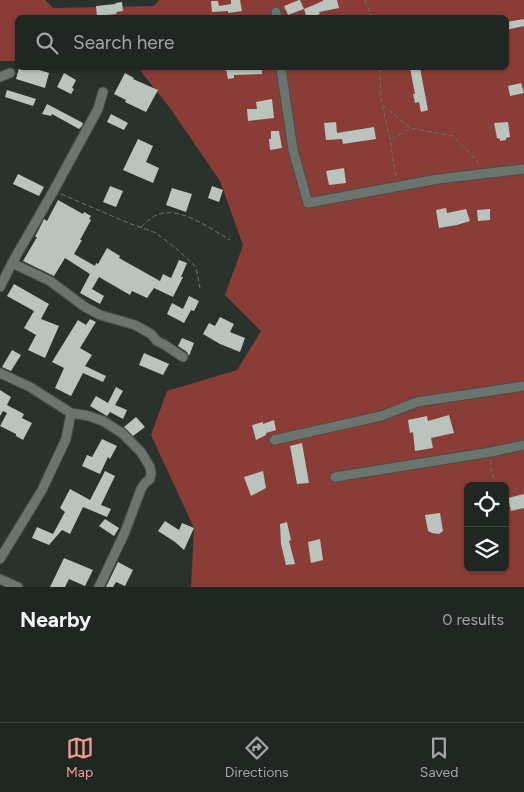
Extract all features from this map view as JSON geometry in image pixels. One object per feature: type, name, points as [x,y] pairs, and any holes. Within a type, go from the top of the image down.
[{"type":"street","points":[[281,70],[294,150],[308,203],[438,178],[524,169]]},
{"type":"street","points":[[0,77],[10,73]]},
{"type":"street","points":[[0,287],[98,109],[103,92]]},
{"type":"street","points":[[12,263],[50,280],[85,307],[100,315],[135,325],[183,357]]},
{"type":"street","points":[[0,373],[30,387],[71,413],[89,416],[102,421],[122,433],[140,452],[150,467],[150,479],[141,489],[125,532],[99,587]]},
{"type":"street","points":[[274,440],[381,416],[417,402],[524,386]]},
{"type":"street","points":[[0,559],[42,490],[66,439],[71,413]]},
{"type":"street","points":[[335,477],[524,445]]},
{"type":"street","points":[[0,579],[18,587]]},
{"type":"path","points":[[366,0],[370,15]]},
{"type":"path","points":[[379,70],[383,105],[397,186]]},
{"type":"path","points":[[383,105],[410,128],[453,136],[478,162],[481,174]]},
{"type":"path","points":[[390,139],[410,128]]},
{"type":"path","points":[[54,190],[156,233],[196,267],[200,288]]},
{"type":"path","points":[[140,227],[157,214],[174,212],[194,219],[230,240]]},
{"type":"path","points":[[491,452],[490,466],[496,482]]},
{"type":"shaded area","points":[[0,0],[45,0],[53,8],[154,6],[159,0],[524,0],[524,587],[191,587],[194,528],[151,435],[167,391],[237,370],[261,331],[225,295],[243,245],[220,181],[170,108],[140,70],[509,70],[509,15],[15,15],[15,61],[0,61]]},
{"type":"building","points":[[231,0],[240,0],[242,11],[228,13],[228,11],[212,12],[211,1],[218,1],[219,6],[231,4]]},
{"type":"building","points":[[300,0],[304,9],[288,15],[284,6]]},
{"type":"building","points":[[337,0],[339,8],[319,12],[320,14],[317,15],[306,15],[304,9],[323,1]]},
{"type":"building","points":[[122,2],[123,11],[116,12],[117,14],[97,15],[96,6]]},
{"type":"building","points":[[524,19],[524,26],[509,29],[509,22]]},
{"type":"building","points":[[18,70],[39,70],[49,73],[45,88],[16,79]]},
{"type":"building","points":[[226,70],[262,70],[262,74],[234,75],[234,78],[228,79]]},
{"type":"building","points":[[410,70],[420,70],[428,110],[421,112],[419,102],[415,103],[413,94],[415,94]]},
{"type":"building","points":[[64,73],[76,80],[71,94],[57,87]]},
{"type":"building","points":[[125,73],[133,79],[158,90],[146,112],[125,102],[126,100],[114,94]]},
{"type":"building","points":[[521,83],[524,93],[510,96],[508,86]]},
{"type":"building","points":[[7,90],[36,99],[33,106],[5,97]]},
{"type":"building","points":[[272,99],[274,118],[248,121],[247,109],[257,109],[256,102]]},
{"type":"building","points":[[47,104],[83,123],[82,126],[79,129],[52,114],[51,116],[42,114]]},
{"type":"building","points":[[111,114],[128,123],[124,130],[107,122]]},
{"type":"building","points":[[336,122],[337,133],[374,127],[376,139],[343,144],[342,139],[326,140],[324,123]]},
{"type":"building","points":[[508,122],[510,137],[500,141],[497,138],[494,123]]},
{"type":"building","points":[[271,131],[279,131],[282,148],[270,150],[269,139],[271,139]]},
{"type":"building","points":[[138,139],[153,146],[146,162],[159,168],[153,183],[123,170]]},
{"type":"building","points":[[344,168],[346,183],[329,185],[326,171]]},
{"type":"building","points":[[18,174],[44,187],[39,196],[13,184]]},
{"type":"building","points":[[110,186],[123,191],[116,207],[103,202]]},
{"type":"building","points":[[212,186],[223,190],[219,202],[208,198]]},
{"type":"building","points":[[172,188],[192,194],[186,212],[166,205]]},
{"type":"building","points":[[58,200],[83,214],[84,212],[91,216],[89,219],[91,220],[74,254],[95,266],[107,248],[120,256],[119,258],[160,281],[163,274],[171,278],[179,260],[187,263],[181,277],[183,277],[173,297],[154,288],[147,298],[132,291],[130,295],[99,277],[92,289],[104,296],[100,304],[80,293],[90,274],[65,258],[54,276],[23,261],[37,237],[35,237],[44,219],[47,221]]},
{"type":"building","points":[[446,208],[447,213],[466,209],[470,221],[439,228],[436,210]]},
{"type":"building","points":[[490,209],[490,220],[478,221],[477,210]]},
{"type":"building","points":[[14,284],[49,304],[41,319],[59,326],[45,358],[28,350],[36,335],[24,328],[34,311],[7,296]]},
{"type":"building","points":[[189,296],[199,301],[194,311],[191,310],[184,323],[167,314],[172,303],[183,309]]},
{"type":"building","points":[[220,317],[234,324],[230,332],[245,338],[240,352],[220,344],[203,334],[209,323],[215,326]]},
{"type":"building","points":[[90,319],[96,322],[80,348],[92,355],[85,366],[106,376],[103,382],[83,373],[71,396],[55,388],[64,368],[52,362],[78,320],[86,325]]},
{"type":"building","points":[[182,338],[194,343],[189,356],[187,352],[178,346]]},
{"type":"building","points":[[12,350],[21,355],[11,371],[2,367]]},
{"type":"building","points":[[144,353],[169,364],[163,375],[139,365]]},
{"type":"building","points":[[116,387],[123,391],[115,405],[127,410],[123,419],[110,412],[107,416],[90,406],[96,396],[108,403]]},
{"type":"building","points":[[0,390],[11,397],[7,405],[24,414],[22,418],[32,423],[23,440],[0,426],[7,413],[3,411],[0,416]]},
{"type":"building","points":[[449,415],[454,433],[431,438],[433,448],[415,451],[413,432],[410,433],[408,420],[427,416],[428,421]]},
{"type":"building","points":[[136,417],[145,427],[133,436],[124,427]]},
{"type":"building","points":[[274,420],[276,430],[266,433],[266,435],[256,440],[252,425]]},
{"type":"building","points":[[102,439],[117,446],[110,459],[108,457],[100,474],[82,466],[87,455],[92,457]]},
{"type":"building","points":[[302,443],[309,483],[297,484],[290,446]]},
{"type":"building","points":[[105,471],[115,476],[101,505],[111,509],[107,517],[83,507],[70,534],[62,530],[49,545],[32,538],[37,527],[53,534],[65,512],[60,508],[70,489],[90,500]]},
{"type":"building","points":[[263,471],[266,488],[251,496],[244,477]]},
{"type":"building","points":[[524,494],[524,508],[511,511],[509,498]]},
{"type":"building","points":[[440,513],[443,531],[439,534],[428,531],[425,515]]},
{"type":"building","points":[[105,519],[119,528],[114,536],[99,526]]},
{"type":"building","points":[[165,521],[179,530],[182,523],[194,528],[184,550],[158,531]]},
{"type":"building","points":[[287,522],[291,540],[289,541],[295,564],[286,565],[281,544],[280,524]]},
{"type":"building","points":[[320,539],[323,560],[311,563],[308,542]]},
{"type":"building","points":[[64,558],[93,570],[85,586],[69,579],[65,587],[50,587]]},
{"type":"building","points":[[118,562],[133,570],[125,586],[116,582],[113,587],[106,587]]}]
